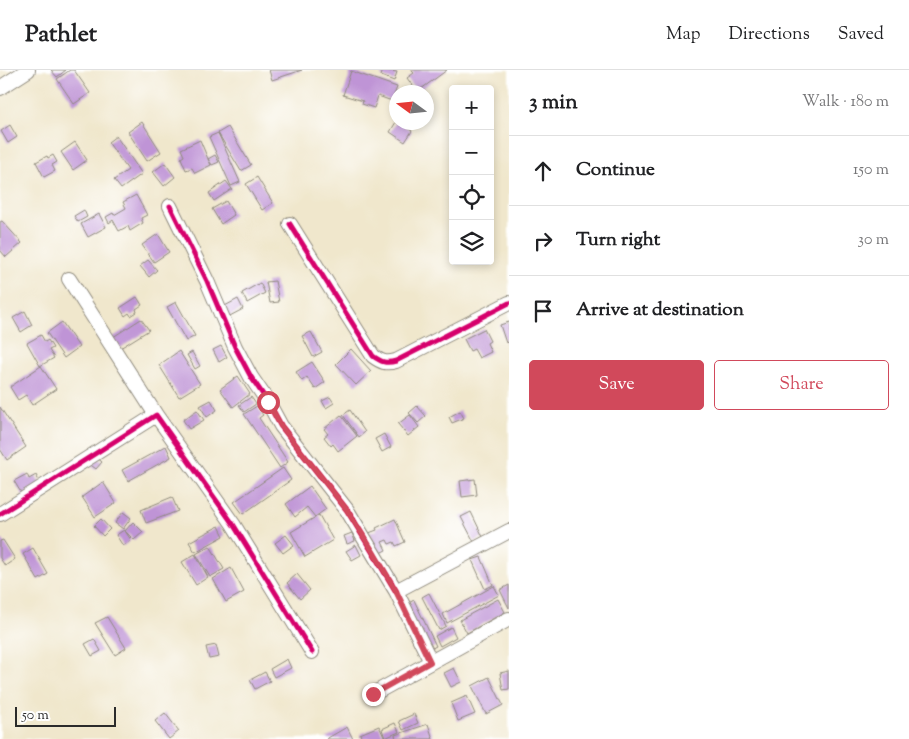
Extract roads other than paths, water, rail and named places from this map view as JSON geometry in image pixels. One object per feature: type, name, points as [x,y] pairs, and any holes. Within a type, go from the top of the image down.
[{"type":"street","points":[[0,88],[28,70]]},
{"type":"street","points":[[170,206],[207,281],[235,347],[251,377],[281,426],[347,510],[396,591],[430,662]]},
{"type":"street","points":[[290,224],[373,356],[380,362],[388,364],[396,362],[509,303]]},
{"type":"street","points":[[69,279],[156,415],[233,524],[312,652]]},
{"type":"street","points":[[0,514],[156,415]]},
{"type":"street","points":[[396,591],[509,531]]},
{"type":"street","points":[[373,694],[509,619]]}]
